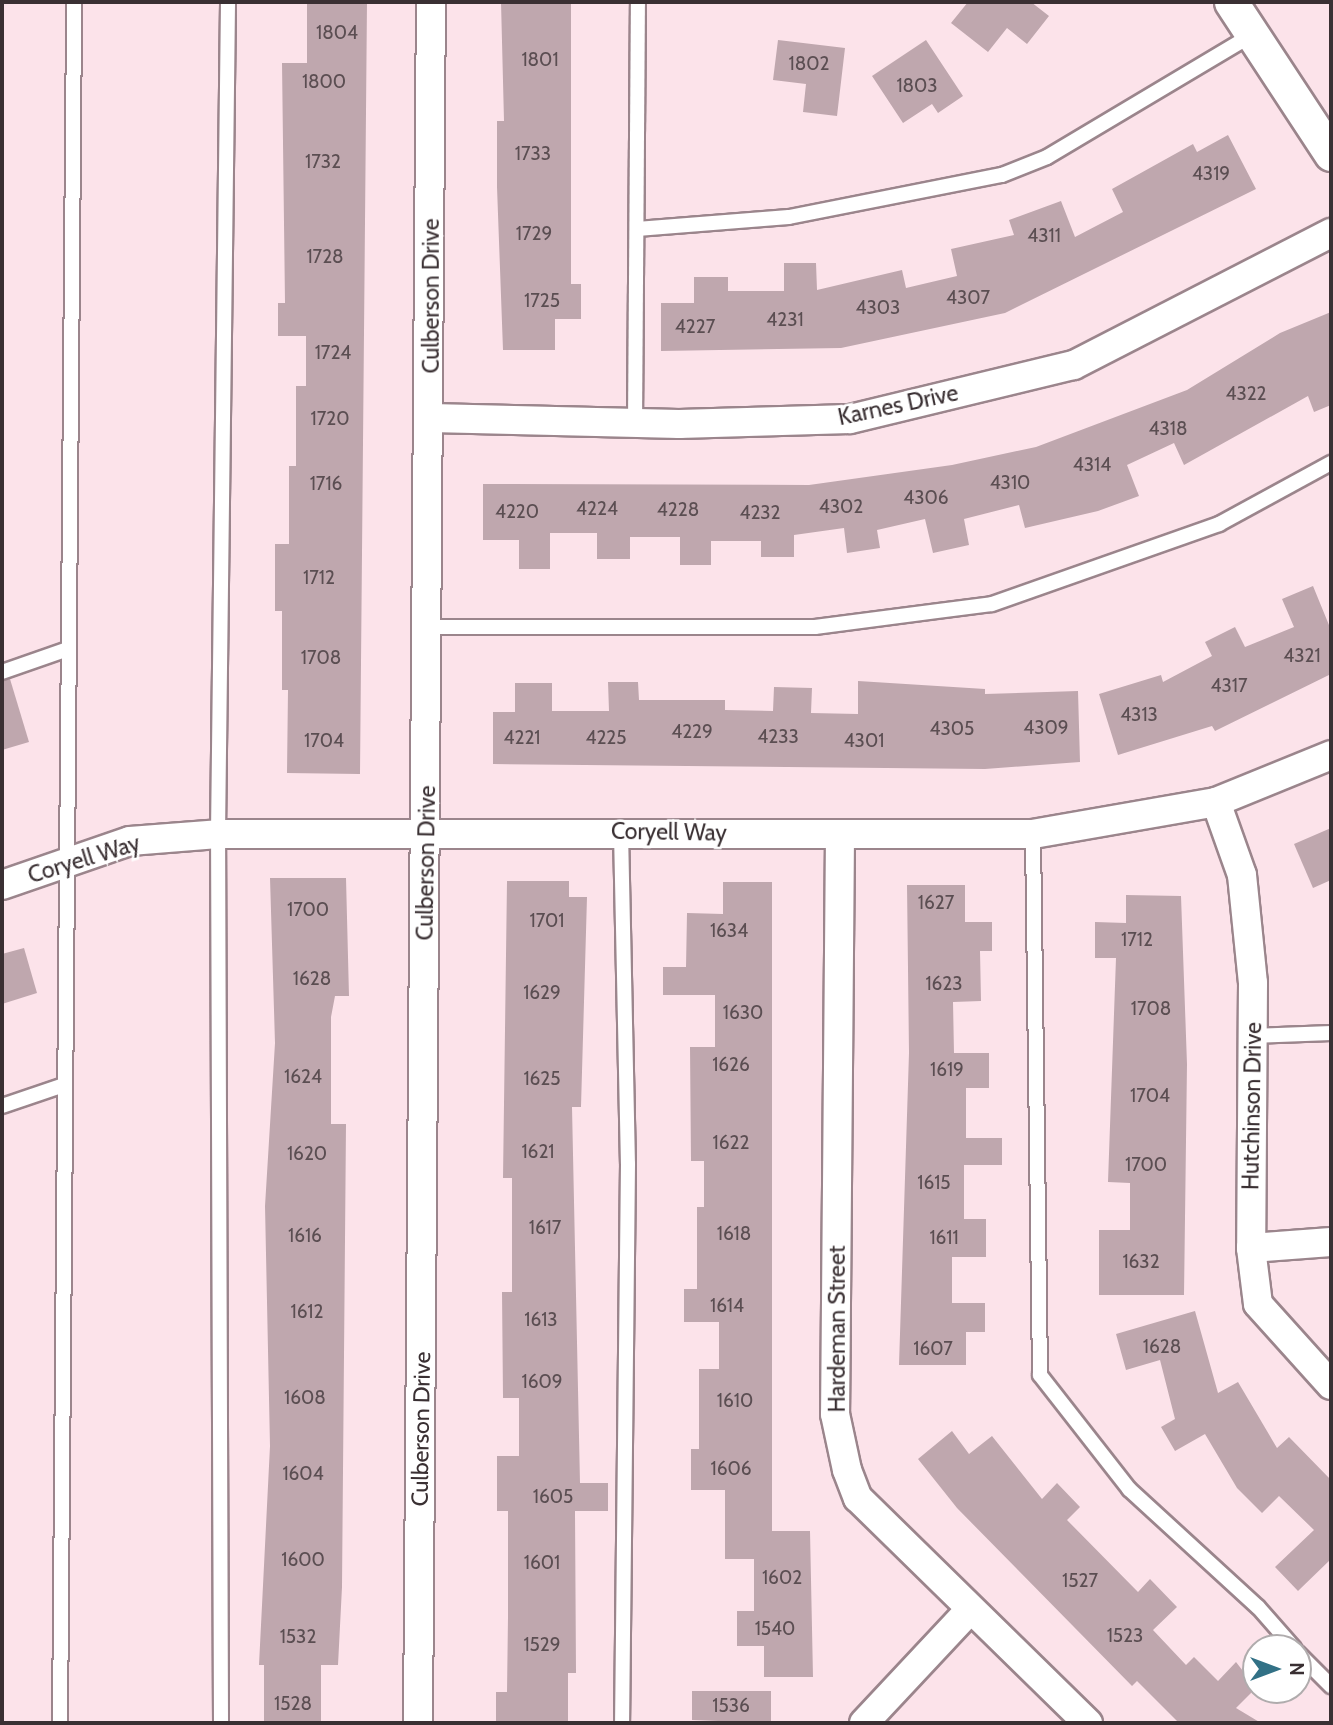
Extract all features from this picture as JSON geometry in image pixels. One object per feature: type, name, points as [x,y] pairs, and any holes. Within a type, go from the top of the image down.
[{"type":"street","name":"Culberson Drive","points":[[418,1723],[431,418],[431,2]]},
{"type":"street","points":[[1231,2],[1331,154]]},
{"type":"street","name":"Karnes Drive","points":[[431,418],[635,423],[850,419],[1074,365],[1331,233]]},
{"type":"street","name":"Coryell Way","points":[[2,885],[130,841],[218,834],[621,830],[840,835],[1033,834],[1216,802],[1331,755]]},
{"type":"street","name":"Hutchinson Drive","points":[[1216,802],[1242,875],[1252,1036],[1251,1248],[1258,1304],[1331,1385]]},
{"type":"street","name":"Hardeman Street","points":[[840,835],[835,1414],[858,1498],[968,1612],[1088,1723]]},
{"type":"street","points":[[1251,1248],[1331,1242]]},
{"type":"street","points":[[864,1723],[968,1612]]},
{"type":"lane","points":[[60,1723],[67,863],[65,650],[74,2]]},
{"type":"lane","points":[[221,1723],[218,834],[228,2]]},
{"type":"lane","points":[[635,423],[638,2]]},
{"type":"lane","points":[[637,229],[789,217],[1002,176],[1047,157],[1252,35]]},
{"type":"lane","points":[[429,627],[815,627],[992,604],[1219,524],[1331,464]]},
{"type":"lane","points":[[2,672],[65,650]]},
{"type":"lane","points":[[621,830],[628,1164],[622,1723]]},
{"type":"lane","points":[[1033,834],[1040,1375],[1129,1489],[1258,1606],[1282,1634]]},
{"type":"lane","points":[[1252,1036],[1331,1033]]},
{"type":"lane","points":[[2,1106],[64,1085]]},
{"type":"lane","points":[[1312,1667],[1331,1686]]},
{"type":"building","points":[[307,2],[367,2],[360,774],[287,773],[288,690],[282,690],[282,611],[275,611],[275,544],[289,544],[289,466],[296,466],[296,386],[306,386],[306,336],[278,336],[278,303],[285,303],[282,63],[307,63]]},
{"type":"building","points":[[501,2],[571,2],[571,284],[581,284],[581,319],[555,319],[555,350],[503,350],[497,187],[497,121],[504,121]]},
{"type":"building","points":[[968,2],[1031,2],[1049,16],[1027,44],[1007,28],[988,52],[951,23]]},
{"type":"building","points":[[778,40],[845,48],[837,116],[803,112],[806,84],[773,80]]},
{"type":"building","points":[[926,40],[963,96],[938,113],[932,104],[903,123],[872,76]]},
{"type":"building","points":[[1228,135],[1256,189],[1005,313],[841,348],[661,351],[661,303],[694,303],[694,277],[728,277],[728,291],[784,291],[784,263],[816,263],[817,290],[902,270],[906,288],[957,276],[951,249],[1014,235],[1009,220],[1061,201],[1075,237],[1123,212],[1112,189],[1193,144],[1197,152]]},
{"type":"building","points":[[1331,312],[1331,405],[1314,412],[1308,396],[1184,465],[1174,443],[1127,465],[1139,496],[1098,511],[1025,528],[1019,505],[964,519],[969,545],[933,553],[925,519],[877,530],[880,548],[847,553],[844,528],[794,535],[794,557],[761,557],[761,541],[711,541],[711,565],[680,565],[680,537],[630,537],[630,559],[597,559],[597,533],[550,533],[550,569],[519,569],[519,540],[483,540],[483,484],[809,485],[952,465],[1036,447],[1187,390],[1280,333]]},
{"type":"building","points":[[1313,586],[1331,630],[1331,674],[1215,731],[1212,726],[1118,755],[1099,694],[1161,675],[1163,682],[1212,656],[1205,642],[1235,627],[1245,647],[1294,627],[1282,599]]},
{"type":"building","points":[[10,679],[29,742],[2,750],[2,681]]},
{"type":"building","points":[[858,681],[985,689],[985,694],[1078,691],[1080,762],[985,769],[493,764],[493,712],[515,712],[515,683],[552,683],[552,711],[609,711],[608,682],[638,682],[639,700],[725,700],[725,710],[773,711],[774,687],[812,688],[811,713],[858,714]]},
{"type":"building","points":[[1331,828],[1331,880],[1313,888],[1294,844]]},
{"type":"building","points":[[270,878],[346,878],[349,996],[335,996],[331,1017],[331,1124],[346,1124],[342,1587],[338,1665],[321,1665],[321,1723],[264,1723],[264,1665],[259,1665],[270,1446],[265,1206],[275,1043]]},
{"type":"building","points":[[507,881],[569,881],[569,897],[587,897],[581,1107],[572,1107],[580,1483],[608,1483],[608,1511],[575,1511],[576,1673],[568,1673],[568,1723],[496,1723],[496,1692],[507,1692],[508,1616],[508,1511],[497,1511],[497,1456],[519,1456],[519,1398],[503,1398],[502,1292],[512,1292],[512,1178],[503,1178]]},
{"type":"building","points":[[723,882],[772,882],[772,1531],[810,1531],[813,1677],[764,1677],[764,1646],[737,1646],[737,1611],[754,1611],[754,1559],[725,1559],[725,1490],[691,1490],[691,1449],[699,1449],[699,1369],[719,1369],[719,1322],[684,1322],[684,1289],[697,1289],[697,1207],[704,1207],[704,1161],[691,1161],[690,1047],[715,1047],[715,995],[663,995],[663,967],[686,967],[687,913],[723,914]]},
{"type":"building","points":[[907,885],[965,885],[965,922],[992,922],[992,951],[980,951],[981,1001],[953,1002],[954,1053],[989,1053],[989,1088],[966,1088],[966,1138],[1002,1138],[1002,1165],[964,1165],[964,1219],[986,1219],[986,1257],[952,1257],[952,1303],[985,1303],[985,1332],[966,1332],[966,1365],[899,1365],[909,1053]]},
{"type":"building","points":[[1126,895],[1181,896],[1187,1064],[1184,1295],[1099,1295],[1099,1230],[1130,1230],[1130,1183],[1108,1182],[1116,958],[1095,958],[1095,922],[1126,923]]},
{"type":"building","points":[[24,948],[37,993],[2,1004],[2,954]]},
{"type":"building","points":[[1195,1311],[1218,1393],[1238,1382],[1277,1448],[1289,1437],[1331,1480],[1331,1559],[1298,1591],[1275,1567],[1314,1530],[1279,1496],[1262,1513],[1237,1488],[1205,1434],[1175,1451],[1161,1427],[1175,1419],[1160,1360],[1126,1370],[1116,1334]]},
{"type":"building","points":[[952,1431],[969,1454],[992,1436],[1042,1499],[1057,1483],[1080,1507],[1067,1520],[1138,1592],[1150,1579],[1177,1607],[1153,1630],[1186,1665],[1194,1657],[1218,1681],[1236,1662],[1242,1670],[1242,1702],[1236,1708],[1261,1723],[1179,1723],[1137,1681],[1132,1686],[957,1508],[918,1459]]},
{"type":"building","points":[[692,1691],[771,1691],[771,1723],[692,1720]]}]
